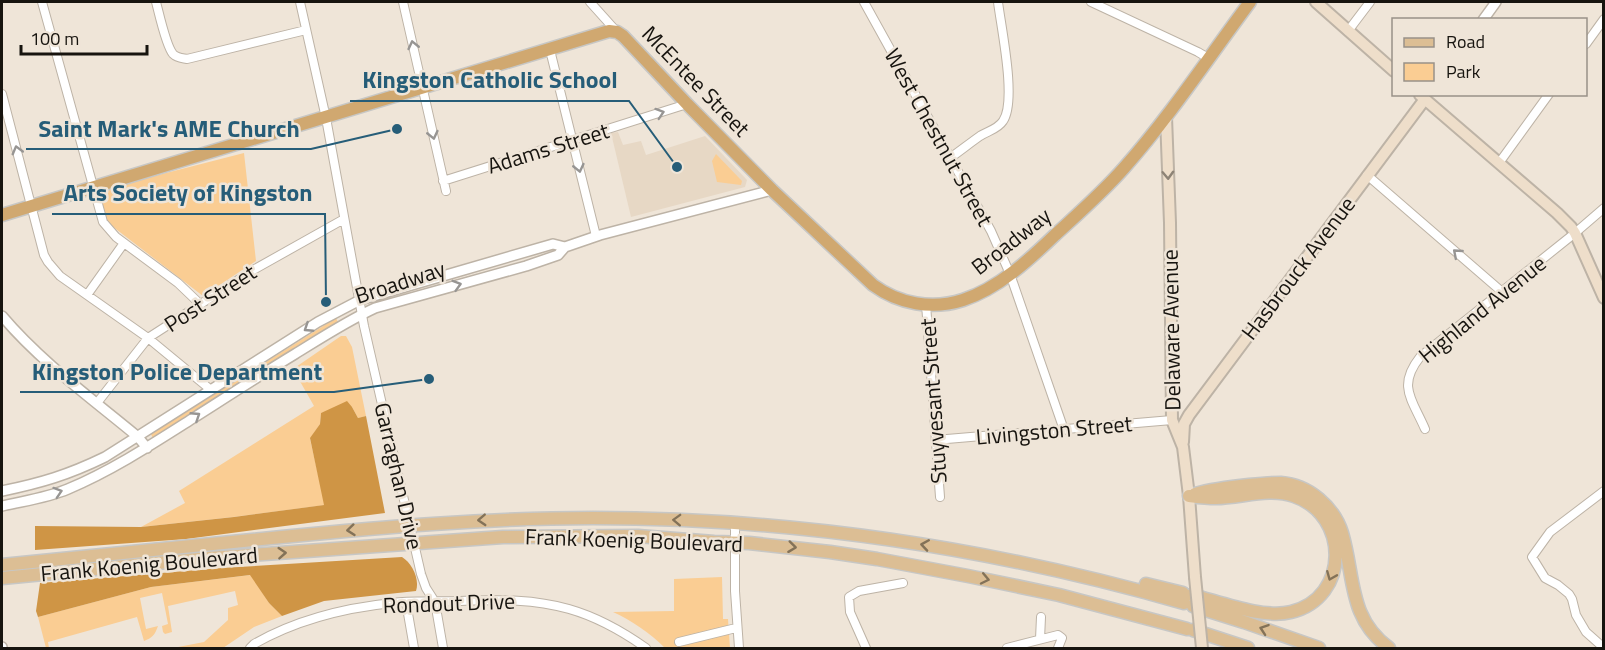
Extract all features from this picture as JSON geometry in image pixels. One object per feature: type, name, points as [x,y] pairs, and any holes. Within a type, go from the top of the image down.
[{"type":"highway","name":"Broadway","points":[[772,190],[885,294],[902,301],[926,304],[950,303],[965,299],[985,290],[1010,274],[1099,195],[1166,117],[1250,2]]},
{"type":"highway","points":[[2,215],[609,31],[617,32]]},
{"type":"highway","name":"McEntee Street","points":[[617,32],[772,190]]},
{"type":"main road","points":[[1316,2],[1392,69]]},
{"type":"main road","points":[[1424,96],[1571,227],[1604,298]]},
{"type":"main road","name":"Hasbrouck Avenue","points":[[1183,447],[1184,424],[1189,415],[1424,96]]},
{"type":"main road","name":"Delaware Avenue","points":[[1166,117],[1170,224],[1172,420],[1183,447],[1202,648]]},
{"type":"main road","points":[[1189,496],[1215,488],[1281,483],[1299,488],[1314,496],[1331,511],[1341,530],[1353,590],[1361,614],[1374,635],[1389,648]]},
{"type":"main road","points":[[1188,599],[1270,614],[1298,610],[1307,606],[1324,591],[1333,573],[1336,551],[1332,533],[1324,517],[1309,503],[1295,496],[1280,493],[1216,498],[1189,496]]},
{"type":"main road","name":"Frank Koenig Boulevard","points":[[2,578],[77,564],[409,525],[500,519],[591,518],[735,523],[890,539],[1065,572],[1188,599],[1244,622],[1319,648]]},
{"type":"main road","name":"Frank Koenig Boulevard","points":[[2,565],[209,558],[503,537],[638,536],[749,543],[830,552],[925,567],[1059,595],[1248,648]]},
{"type":"main road","points":[[1187,630],[1226,648]]},
{"type":"street","points":[[42,2],[103,222],[108,230],[178,283],[200,304]]},
{"type":"street","points":[[156,2],[169,46],[175,57],[180,58],[187,59],[306,30]]},
{"type":"street","name":"Garraghan Drive","points":[[300,2],[326,118],[362,314],[389,437],[407,507],[413,543],[426,588],[435,602],[443,648]]},
{"type":"street","points":[[403,2],[446,191]]},
{"type":"street","name":"McEntee Street","points":[[590,2],[617,32]]},
{"type":"street","name":"West Chestnut Street","points":[[864,2],[991,231],[1010,274],[1064,430]]},
{"type":"street","points":[[950,158],[996,128],[1002,123],[1007,113],[1008,78],[998,2]]},
{"type":"street","points":[[1091,2],[1208,58]]},
{"type":"street","points":[[1348,31],[1370,2]]},
{"type":"street","points":[[1484,18],[1496,2]]},
{"type":"street","points":[[1587,43],[1604,19]]},
{"type":"street","points":[[550,50],[596,236]]},
{"type":"street","points":[[2,94],[48,262],[60,276],[148,338],[211,390]]},
{"type":"street","points":[[1499,163],[1548,96]]},
{"type":"street","name":"Adams Street","points":[[443,181],[687,104]]},
{"type":"street","points":[[1367,175],[1501,291]]},
{"type":"street","name":"Broadway","points":[[4,505],[52,494],[107,471],[339,326],[375,308],[526,266],[558,255],[565,247],[596,236],[772,190]]},
{"type":"street","name":"Highland Avenue","points":[[1425,429],[1407,388],[1407,379],[1412,366],[1420,357],[1575,234],[1604,208]]},
{"type":"street","name":"Post Street","points":[[97,403],[148,338],[255,269],[344,219]]},
{"type":"street","points":[[87,295],[124,243]]},
{"type":"street","name":"Broadway","points":[[2,489],[54,479],[105,457],[318,322],[360,300],[554,244],[565,247]]},
{"type":"street","name":"Stuyvesant Street","points":[[926,304],[940,497]]},
{"type":"street","points":[[2,316],[27,343],[138,437],[147,448]]},
{"type":"street","name":"Livingston Street","points":[[935,440],[1172,420]]},
{"type":"street","points":[[2,489],[4,505]]},
{"type":"street","points":[[1604,491],[1550,532],[1532,557],[1545,578],[1569,594],[1576,615],[1586,632],[1604,648]]},
{"type":"street","points":[[735,523],[738,648]]},
{"type":"street","points":[[866,648],[850,612],[849,597],[860,591],[903,583]]},
{"type":"street","name":"Rondout Drive","points":[[250,648],[289,626],[328,614],[394,602],[513,599],[568,609],[600,620],[626,634],[645,648]]},
{"type":"street","points":[[406,602],[414,648]]},
{"type":"street","points":[[1040,639],[1041,617]]},
{"type":"street","points":[[679,642],[736,628]]},
{"type":"street","points":[[1007,648],[1058,635],[1061,636],[1058,648]]},
{"type":"shaded area","points":[[618,132],[623,145],[641,141],[646,155],[705,136],[747,180],[745,187],[631,217],[611,133]]},
{"type":"shaded area","points":[[347,401],[358,418],[366,416],[385,513],[186,539],[35,550],[35,526],[141,527],[324,505],[310,438],[320,424],[321,413]]},
{"type":"shaded area","points":[[402,557],[414,572],[417,581],[416,591],[324,601],[282,616],[269,603],[250,575],[151,587],[38,617],[36,611],[40,583],[222,568]]},
{"type":"green space","points":[[244,153],[256,261],[203,296],[108,223],[96,191]]},
{"type":"green space","points":[[716,154],[742,181],[741,185],[717,182],[712,161]]},
{"type":"green space","points":[[336,318],[338,322],[153,439],[151,434]]},
{"type":"green space","points":[[341,336],[346,336],[352,347],[366,416],[358,418],[352,407],[321,413],[320,424],[310,439],[325,505],[141,527],[185,503],[179,491],[314,406],[293,369]]},
{"type":"green space","points":[[251,575],[269,603],[282,616],[254,627],[223,648],[173,648],[204,642],[228,620],[228,608],[238,605],[235,591],[168,606],[172,632],[165,634],[162,626],[168,624],[162,593],[140,598],[146,629],[158,626],[153,636],[144,641],[137,617],[48,642],[49,648],[46,648],[38,617],[151,587]]},
{"type":"green space","points":[[722,577],[723,619],[728,619],[730,648],[665,648],[627,619],[613,612],[674,611],[674,579]]},
{"type":"place","name":"Saint Mark's AME Church","points":[[397,129]]},
{"type":"place","name":"Kingston Catholic School","points":[[677,167]]},
{"type":"place","name":"Arts Society of Kingston","points":[[326,302]]},
{"type":"place","name":"Kingston Police Department","points":[[429,379]]}]
